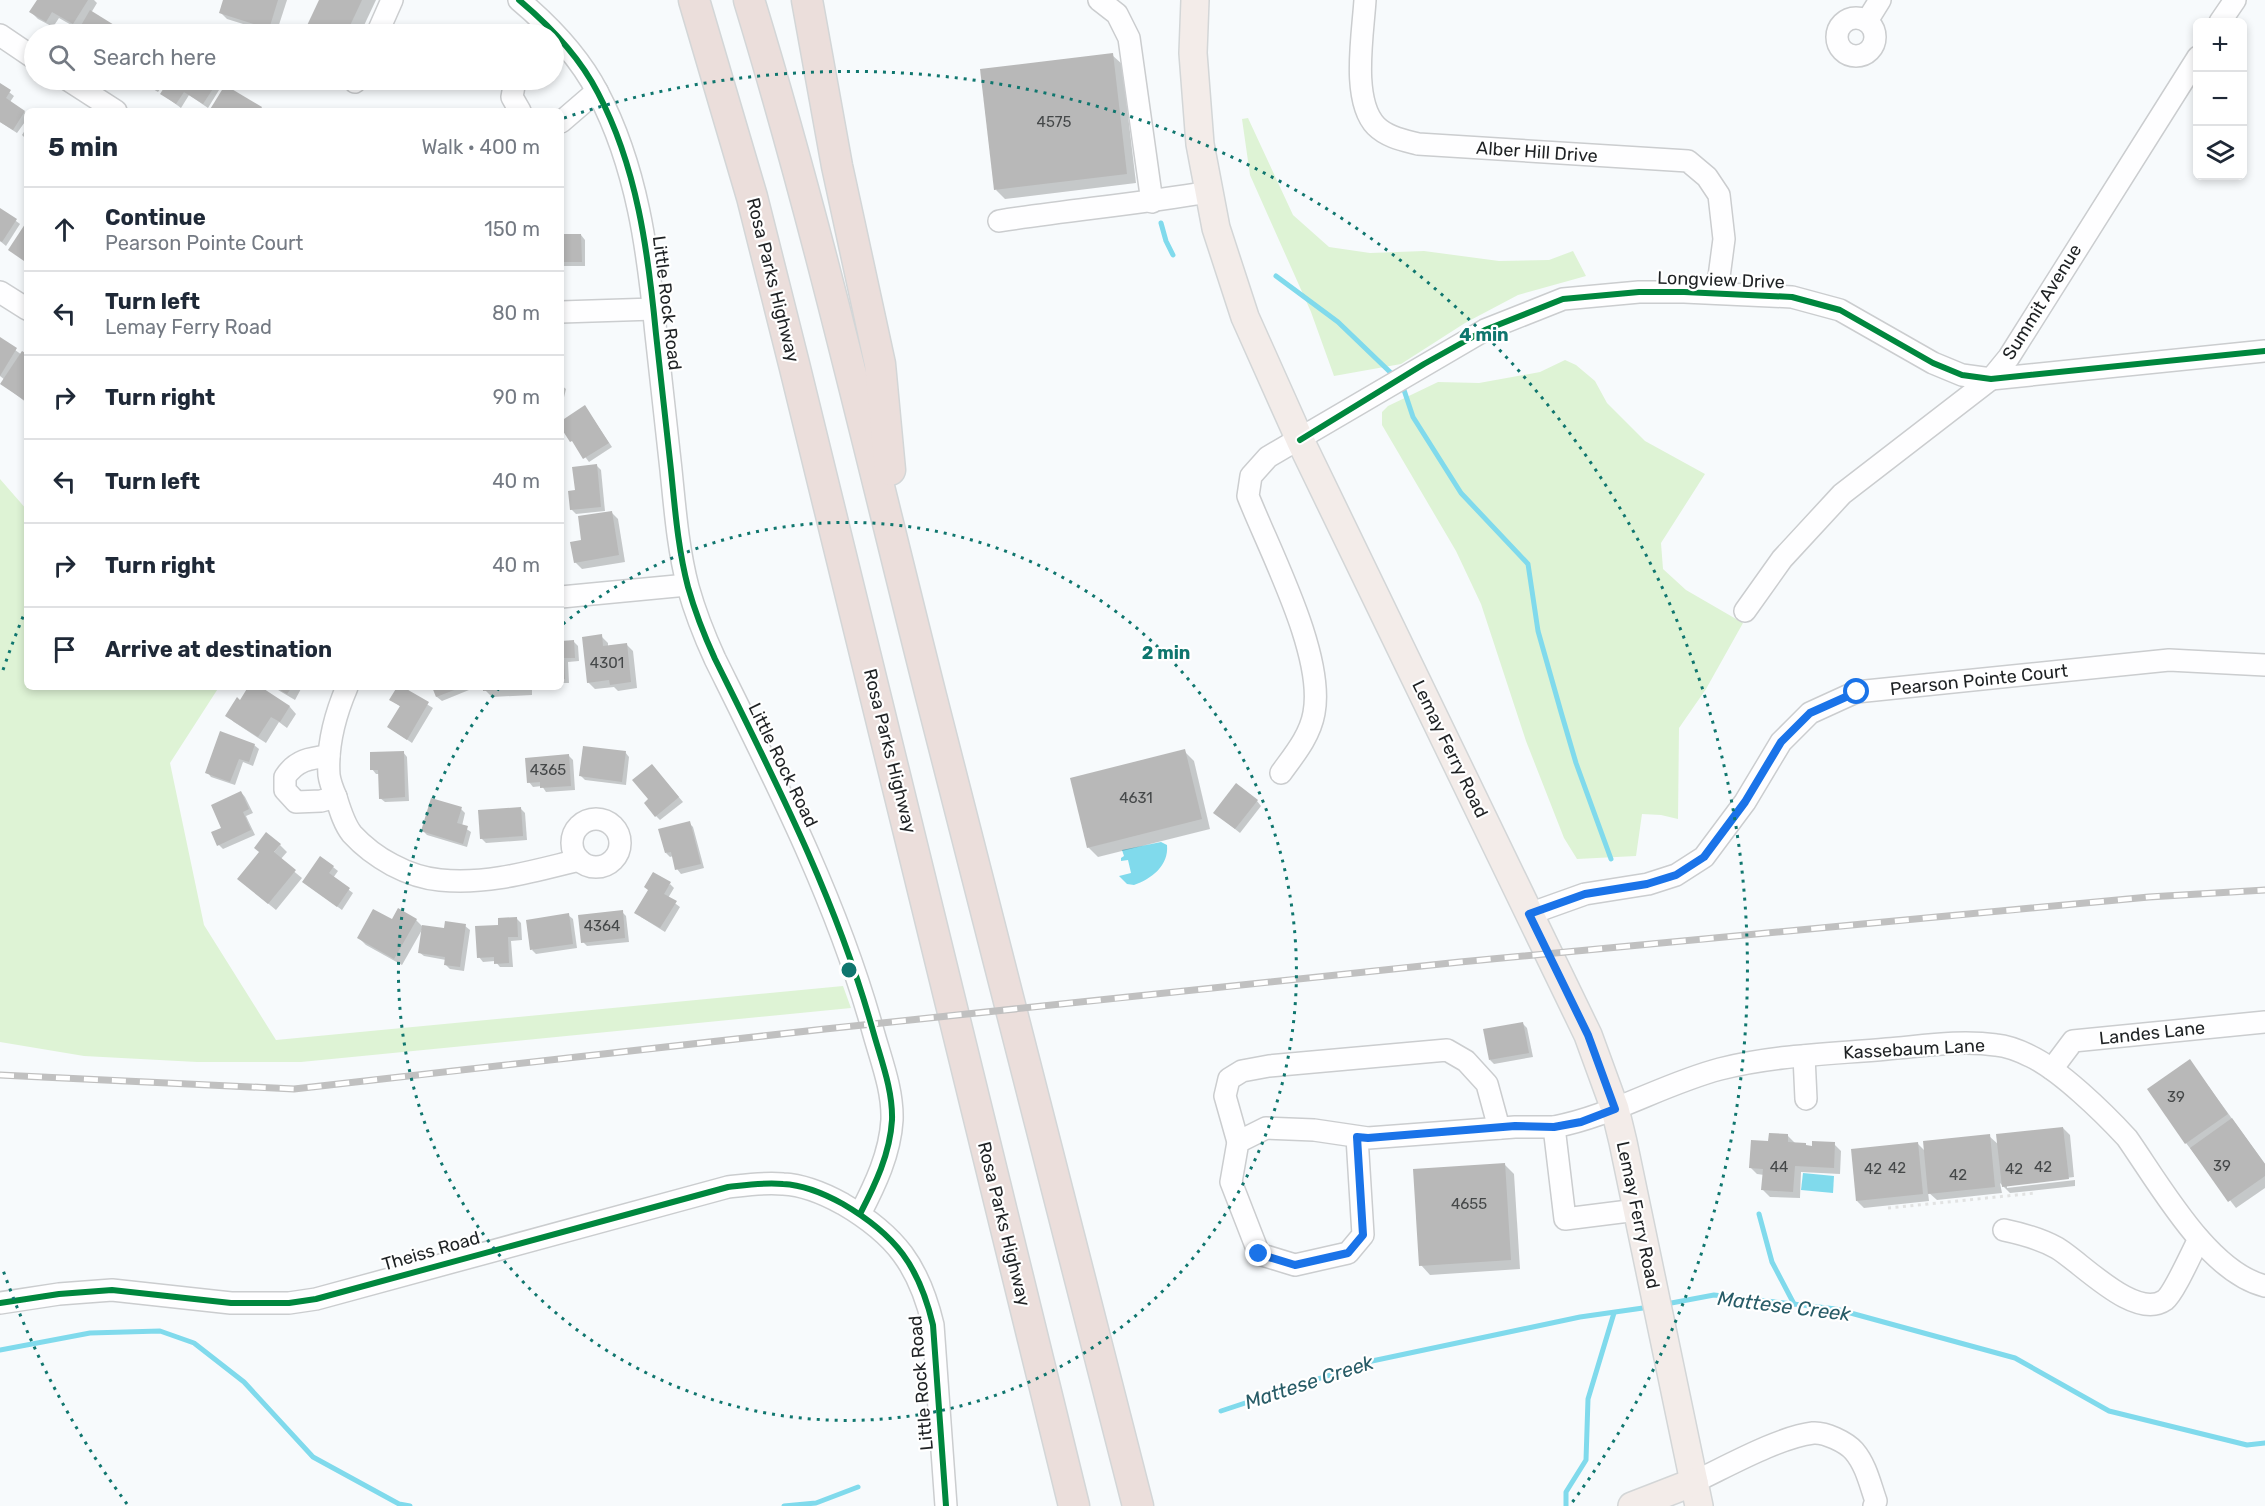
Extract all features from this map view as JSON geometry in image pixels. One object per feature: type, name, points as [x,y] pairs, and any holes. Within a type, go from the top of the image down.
[{"type":"highway","name":"Rosa Parks Highway","points":[[694,0],[752,197],[1074,1506]]},
{"type":"highway","points":[[749,0],[797,164],[1138,1506]]},
{"type":"highway","points":[[807,0],[837,166],[880,364],[898,566]]},
{"type":"main road","name":"Lemay Ferry Road","points":[[1195,0],[1193,53],[1200,144],[1216,228],[1245,316],[1300,440],[1588,1035],[1615,1109],[1697,1494]]},
{"type":"main road","points":[[1632,1506],[1697,1494]]},
{"type":"street","points":[[381,24],[392,0]]},
{"type":"street","name":"Little Rock Road","points":[[519,0],[541,24]]},
{"type":"street","points":[[1099,0],[1117,14],[1129,38],[1152,202]]},
{"type":"street","name":"Alber Hill Drive","points":[[1365,0],[1360,74],[1365,110],[1376,126],[1396,138],[1418,144],[1688,161],[1707,177],[1719,195],[1724,239],[1717,292]]},
{"type":"street","points":[[1867,21],[1880,0]]},
{"type":"street","points":[[2223,18],[2235,0]]},
{"type":"street","points":[[0,35],[24,51]]},
{"type":"street","name":"Little Rock Road","points":[[564,46],[597,91],[622,148],[635,192],[654,309],[676,516],[687,585],[699,624],[714,659],[789,809],[815,868],[864,1000],[890,1093],[892,1118],[890,1139],[875,1184],[860,1214],[897,1245],[915,1271],[928,1302],[933,1325],[946,1506]]},
{"type":"street","name":"Summit Avenue","points":[[1745,611],[1782,559],[1842,494],[1991,379],[2009,357],[2193,65]]},
{"type":"street","points":[[83,90],[111,108]]},
{"type":"street","points":[[513,90],[512,97],[518,108]]},
{"type":"street","points":[[564,119],[597,91]]},
{"type":"street","points":[[999,221],[1048,213],[1152,202],[1209,192]]},
{"type":"street","points":[[0,292],[24,307]]},
{"type":"street","name":"Longview Drive","points":[[1281,773],[1304,740],[1314,714],[1313,673],[1302,628],[1248,496],[1251,476],[1262,462],[1424,364],[1485,330],[1563,299],[1639,292],[1717,292],[1792,297],[1840,310],[1933,363],[1962,375],[1991,379],[2265,351]]},
{"type":"street","points":[[564,312],[654,309]]},
{"type":"street","points":[[564,597],[687,585]]},
{"type":"street","name":"Pearson Pointe Court","points":[[1529,914],[1585,894],[1647,884],[1676,875],[1704,857],[1745,802],[1781,742],[1810,713],[1857,692],[2169,660],[2265,665]]},
{"type":"street","points":[[346,690],[334,720],[329,756],[329,778],[342,817],[351,833],[370,850],[407,872],[439,880],[489,881],[579,860]]},
{"type":"street","points":[[329,756],[310,758],[298,763],[285,777],[285,790],[296,802],[321,801],[336,797]]},
{"type":"street","name":"Landes Lane","points":[[2052,1069],[2073,1041],[2265,1022]]},
{"type":"street","name":"Kassebaum Lane","points":[[1357,1137],[1554,1127],[1581,1122],[1657,1090],[1721,1069],[1804,1056],[1962,1043],[1998,1045],[2022,1053],[2052,1069],[2111,1121],[2127,1138],[2210,1253],[2243,1278],[2265,1286]]},
{"type":"street","points":[[1238,1142],[1266,1128],[1314,1130],[1357,1137],[1363,1235],[1348,1253],[1295,1265],[1259,1254],[1231,1182],[1238,1142],[1225,1096],[1229,1079],[1242,1071],[1320,1059],[1447,1050],[1466,1061],[1487,1084],[1499,1128]]},
{"type":"street","points":[[1804,1056],[1806,1099]]},
{"type":"street","points":[[1554,1127],[1565,1219],[1637,1210]]},
{"type":"street","name":"Theiss Road","points":[[0,1303],[59,1294],[112,1290],[231,1303],[289,1303],[316,1299],[688,1197],[728,1187],[760,1183],[784,1184],[826,1194],[860,1214]]},
{"type":"street","points":[[2004,1230],[2025,1234],[2057,1248],[2105,1285],[2133,1302],[2152,1304],[2163,1301],[2172,1293],[2199,1239]]},
{"type":"street","points":[[1697,1494],[1787,1440],[1815,1433],[1833,1438],[1853,1450],[1865,1468],[1876,1501],[1874,1506]]},
{"type":"path","points":[[1888,1209],[2036,1193]]},
{"type":"green space","points":[[1248,118],[1293,215],[1329,247],[1370,253],[1424,251],[1499,261],[1549,260],[1573,251],[1586,276],[1518,295],[1465,323],[1401,364],[1334,376],[1311,312],[1250,175],[1242,119]]},
{"type":"green space","points":[[1565,360],[1576,365],[1595,381],[1607,403],[1645,441],[1705,474],[1661,543],[1663,569],[1686,590],[1743,623],[1706,689],[1679,728],[1678,819],[1642,814],[1636,856],[1577,859],[1564,838],[1526,741],[1481,604],[1456,551],[1382,425],[1382,412],[1388,406],[1438,382],[1479,383],[1540,372]]},
{"type":"green space","points":[[0,479],[24,507],[24,690],[217,690],[170,763],[204,925],[276,1040],[843,986],[851,1008],[301,1062],[197,1062],[84,1056],[0,1042]]},
{"type":"water","points":[[1161,842],[1167,845],[1167,853],[1158,871],[1134,885],[1127,884],[1119,876],[1131,873],[1128,860],[1121,861],[1124,856],[1122,850]]},
{"type":"water","points":[[1803,1173],[1834,1176],[1833,1193],[1801,1190]]},
{"type":"building","points":[[37,0],[88,0],[73,24],[52,12],[46,22],[29,12]]},
{"type":"building","points":[[223,0],[278,0],[271,24],[253,24],[219,13]]},
{"type":"building","points":[[319,0],[362,0],[351,24],[308,24]]},
{"type":"building","points":[[90,10],[113,24],[82,24]]},
{"type":"building","points":[[1113,53],[1127,174],[994,190],[980,69]]},
{"type":"building","points":[[0,83],[11,90],[6,98],[24,113],[13,130],[0,122]]},
{"type":"building","points":[[163,90],[212,90],[203,104],[184,92],[176,104],[160,94]]},
{"type":"building","points":[[222,90],[233,90],[262,107],[262,108],[211,108]]},
{"type":"building","points":[[0,208],[17,219],[2,242],[0,241]]},
{"type":"building","points":[[24,226],[24,261],[8,250]]},
{"type":"building","points":[[564,234],[581,234],[582,262],[564,262]]},
{"type":"building","points":[[0,337],[17,348],[0,376]]},
{"type":"building","points":[[22,351],[24,352],[24,400],[0,384]]},
{"type":"building","points":[[585,405],[609,443],[583,459],[564,433],[564,419]]},
{"type":"building","points":[[597,464],[601,507],[570,510],[568,491],[575,490],[572,467]]},
{"type":"building","points":[[612,511],[619,555],[574,563],[570,542],[581,540],[578,516]]},
{"type":"building","points":[[602,634],[603,646],[627,643],[631,682],[610,685],[609,680],[587,683],[582,637]]},
{"type":"building","points":[[574,640],[575,658],[564,658],[564,641]]},
{"type":"building","points":[[246,690],[266,690],[290,706],[280,722],[271,717],[258,737],[225,716],[237,697],[240,700]]},
{"type":"building","points":[[395,690],[408,690],[429,702],[407,740],[387,727],[400,706],[389,700]]},
{"type":"building","points":[[433,690],[454,690],[436,697]]},
{"type":"building","points":[[220,731],[255,744],[249,762],[239,759],[230,782],[205,773]]},
{"type":"building","points":[[583,746],[626,751],[622,782],[579,776]]},
{"type":"building","points":[[1185,749],[1202,819],[1087,848],[1070,778]]},
{"type":"building","points":[[404,751],[405,797],[379,799],[378,770],[370,770],[370,752]]},
{"type":"building","points":[[569,754],[571,786],[540,788],[540,782],[527,783],[525,758]]},
{"type":"building","points":[[652,764],[679,797],[655,817],[644,803],[648,799],[632,780]]},
{"type":"building","points":[[1236,783],[1258,800],[1235,829],[1213,813]]},
{"type":"building","points":[[241,791],[249,809],[243,812],[251,830],[217,846],[211,832],[221,828],[211,805]]},
{"type":"building","points":[[431,798],[462,807],[457,823],[468,826],[463,844],[421,831]]},
{"type":"building","points":[[521,807],[523,836],[480,839],[478,810]]},
{"type":"building","points":[[690,821],[701,864],[675,870],[671,852],[665,853],[658,829]]},
{"type":"building","points":[[266,832],[281,844],[274,852],[296,870],[268,904],[237,879],[259,852],[254,848]]},
{"type":"building","points":[[320,856],[334,866],[329,873],[350,888],[337,907],[302,882]]},
{"type":"building","points":[[653,872],[671,882],[664,894],[677,901],[660,928],[634,913],[648,890],[644,887]]},
{"type":"building","points":[[398,908],[417,919],[394,959],[357,938],[373,909],[392,919]]},
{"type":"building","points":[[623,910],[625,938],[581,943],[578,915]]},
{"type":"building","points":[[569,913],[573,944],[530,950],[526,920]]},
{"type":"building","points":[[517,917],[518,937],[508,937],[509,963],[494,964],[494,957],[477,958],[475,926],[498,925],[498,918]]},
{"type":"building","points":[[445,921],[466,924],[460,967],[444,965],[445,957],[418,953],[422,925],[444,928]]},
{"type":"building","points":[[1523,1022],[1529,1053],[1489,1060],[1483,1029]]},
{"type":"building","points":[[2190,1059],[2228,1114],[2185,1144],[2147,1089]]},
{"type":"building","points":[[2232,1118],[2265,1164],[2265,1176],[2228,1202],[2190,1148]]},
{"type":"building","points":[[2063,1127],[2069,1179],[2002,1187],[1996,1134]]},
{"type":"building","points":[[1769,1133],[1788,1134],[1788,1142],[1806,1143],[1812,1146],[1812,1141],[1835,1142],[1834,1168],[1795,1166],[1793,1192],[1761,1190],[1763,1169],[1749,1168],[1751,1140],[1768,1141]]},
{"type":"building","points":[[1990,1134],[1995,1187],[1928,1194],[1923,1141]]},
{"type":"building","points":[[1918,1142],[1923,1194],[1856,1201],[1851,1149]]},
{"type":"building","points":[[1505,1163],[1511,1260],[1419,1266],[1413,1169]]},
{"type":"waterway","points":[[1161,223],[1173,255]]},
{"type":"waterway","points":[[1276,276],[1338,322],[1390,372]]},
{"type":"waterway","points":[[1404,390],[1413,417],[1461,493],[1528,564],[1538,631],[1576,763],[1611,859]]},
{"type":"waterway","points":[[1759,1214],[1772,1262],[1794,1304]]},
{"type":"waterway","name":"Mattese Creek","points":[[1666,1304],[1714,1295],[1836,1309],[2015,1358],[2109,1411],[2247,1445],[2265,1443]]},
{"type":"waterway","name":"Mattese Creek","points":[[1221,1411],[1372,1361],[1580,1317],[1650,1307]]},
{"type":"waterway","points":[[1566,1506],[1566,1492],[1586,1460],[1588,1399],[1614,1313]]},
{"type":"waterway","points":[[0,1350],[90,1333],[160,1331],[194,1343],[244,1382],[313,1457],[399,1504],[410,1506]]},
{"type":"waterway","points":[[784,1506],[816,1503],[858,1487]]},
{"type":"railway","points":[[0,1075],[294,1089],[825,1029],[1460,962],[2149,897],[2265,890]]},
{"type":"cycle path","points":[[519,0],[546,24]]},
{"type":"cycle path","points":[[564,44],[590,79],[611,121],[639,210],[653,303],[677,529],[688,587],[711,650],[782,796],[842,935],[889,1086],[892,1109],[891,1133],[881,1169],[860,1214]]},
{"type":"cycle path","points":[[1300,440],[1424,364],[1485,330],[1563,299],[1639,292],[1792,297],[1840,310],[1933,363],[1962,375],[1991,379],[2265,351]]},
{"type":"cycle path","points":[[0,1303],[59,1294],[112,1290],[231,1303],[289,1303],[316,1299],[728,1187],[769,1183],[799,1186],[836,1200],[877,1228],[903,1254],[920,1286],[933,1325],[946,1506]]},
{"type":"route","points":[[1259,1254],[1295,1265],[1348,1253],[1363,1235],[1357,1137],[1515,1126],[1554,1127],[1581,1122],[1615,1109],[1588,1035],[1529,914],[1585,894],[1647,884],[1676,875],[1704,857],[1745,802],[1781,742],[1810,713],[1857,692]]}]
